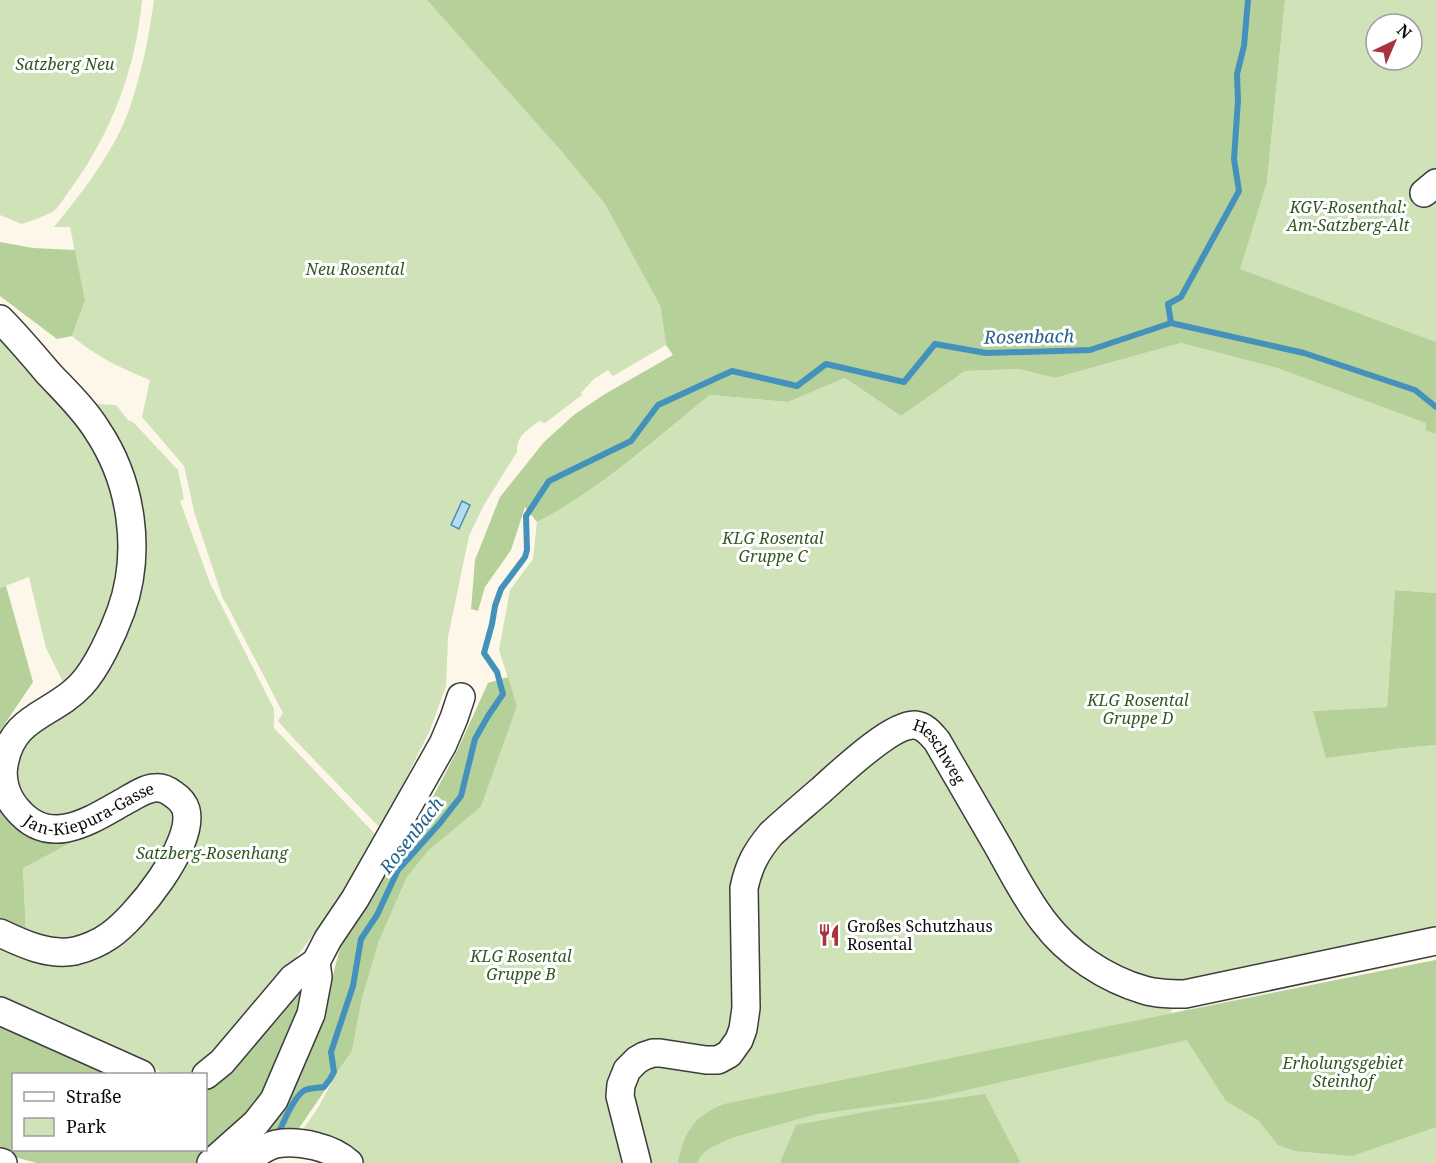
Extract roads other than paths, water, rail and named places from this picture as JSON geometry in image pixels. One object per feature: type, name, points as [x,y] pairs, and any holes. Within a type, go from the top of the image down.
[{"type":"street","name":"Jan-Kiepura-Gasse","points":[[0,319],[83,411],[106,445],[119,473],[125,494],[132,540],[132,560],[125,599],[108,641],[84,682],[65,699],[32,720],[14,737],[9,746],[3,776],[8,796],[18,811],[29,821],[57,829],[75,827],[139,793],[154,788],[166,790],[178,797],[187,813],[178,851],[139,908],[110,935],[86,948],[60,952],[20,943],[0,933]]},
{"type":"street","points":[[207,1075],[222,1062],[293,978],[316,962],[328,939],[355,899],[443,744],[461,697]]},
{"type":"street","name":"Heschweg","points":[[637,1163],[620,1096],[621,1085],[627,1070],[637,1060],[653,1053],[718,1060],[729,1054],[743,1029],[746,1008],[744,888],[748,871],[759,848],[771,834],[855,759],[904,728],[915,725],[928,730],[937,741],[1015,877],[1045,924],[1067,948],[1084,961],[1106,974],[1144,990],[1166,994],[1185,994],[1436,941]]},
{"type":"street","points":[[211,1163],[256,1124],[274,1100],[311,1014],[318,977],[316,962]]},
{"type":"street","points":[[0,1011],[139,1073]]},
{"type":"street","points":[[243,1163],[277,1146],[303,1144],[334,1152],[349,1163]]},
{"type":"water","points":[[462,501],[470,505],[459,529],[451,525]]},
{"type":"waterway","points":[[1171,323],[1168,304],[1181,297],[1239,191],[1234,159],[1238,100],[1237,74],[1244,46],[1248,0]]},
{"type":"waterway","name":"Rosenbach","points":[[277,1136],[296,1098],[307,1089],[324,1087],[334,1072],[331,1052],[353,986],[361,939],[377,915],[398,870],[461,796],[475,739],[503,694],[497,672],[484,653],[501,589],[525,557],[527,550],[526,516],[549,481],[631,441],[658,405],[732,371],[797,386],[826,364],[904,382],[935,344],[986,353],[1090,350],[1171,323],[1304,353],[1415,390],[1436,407]]},
{"type":"place","name":"Großes Schutzhaus Rosental","points":[[829,935]]},
{"type":"park label","name":"Satzberg Neu","points":[[65,64]]},
{"type":"park label","name":"KGV-Rosenthal: Am-Satzberg-Alt","points":[[1348,216]]},
{"type":"park label","name":"Neu Rosental","points":[[355,269]]},
{"type":"park label","name":"KLG Rosental Gruppe C","points":[[773,547]]},
{"type":"park label","name":"KLG Rosental Gruppe D","points":[[1138,709]]},
{"type":"park label","name":"Satzberg-Rosenhang","points":[[212,853]]},
{"type":"park label","name":"KLG Rosental Gruppe B","points":[[521,965]]},
{"type":"park label","name":"Erholungsgebiet Steinhof","points":[[1343,1072]]}]
